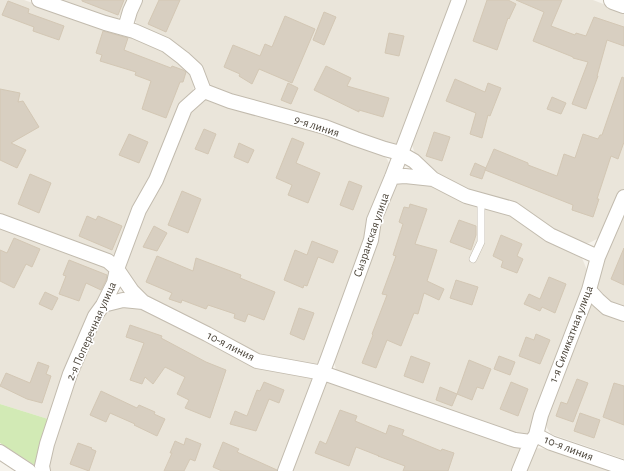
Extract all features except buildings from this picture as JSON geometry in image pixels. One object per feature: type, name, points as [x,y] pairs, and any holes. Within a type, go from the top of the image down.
[{"type":"street","points":[[39,0],[105,23],[134,31],[166,45],[196,70],[204,90]]},
{"type":"street","points":[[125,28],[134,0]]},
{"type":"street","name":"Сызранская улица","points":[[286,471],[371,240],[374,220],[392,177],[459,0]]},
{"type":"street","points":[[613,0],[624,4]]},
{"type":"street","name":"9-я линия","points":[[204,90],[230,101],[325,127],[364,142],[400,153],[414,161],[433,179],[466,196],[513,209],[550,236],[598,257]]},
{"type":"street","name":"2-я Поперечная улица","points":[[43,471],[42,466],[47,444],[70,374],[95,316],[103,305],[114,283],[117,269],[139,210],[156,180],[185,108],[204,90]]},
{"type":"street","points":[[392,177],[405,176],[433,179]]},
{"type":"street","name":"1-я Силикатная улица","points":[[519,471],[589,290],[598,257],[624,197]]},
{"type":"street","name":"10-я линия","points":[[0,221],[108,261],[117,269],[132,292],[143,302],[258,361],[322,373],[515,440],[533,438],[624,468]]},
{"type":"street","points":[[589,290],[607,308],[624,314]]},
{"type":"street","points":[[103,305],[123,300],[143,302]]},
{"type":"street","points":[[0,452],[29,471]]},
{"type":"lane","points":[[473,259],[481,242],[481,200]]},
{"type":"shaded area","points":[[0,0],[24,0],[135,37],[166,50],[192,74],[194,84],[193,93],[118,252],[115,254],[111,255],[0,216]]},
{"type":"shaded area","points":[[49,0],[129,0],[128,4],[117,20]]},
{"type":"shaded area","points":[[140,0],[451,0],[402,140],[396,146],[232,97],[207,85],[201,66],[186,51],[139,28],[135,20],[136,10]]},
{"type":"shaded area","points":[[466,0],[593,0],[624,12],[624,189],[599,238],[589,243],[577,243],[435,174],[416,157],[411,142]]},
{"type":"shaded area","points":[[209,98],[323,131],[383,155],[390,165],[367,218],[366,239],[318,364],[309,365],[258,355],[209,327],[145,299],[125,274],[124,259],[196,100]]},
{"type":"shaded area","points":[[399,181],[431,184],[461,201],[513,214],[574,251],[582,258],[587,270],[584,287],[535,419],[529,432],[523,436],[336,370],[333,357],[374,239],[395,184]]},
{"type":"shaded area","points":[[624,214],[624,307],[611,303],[596,292],[595,284]]},
{"type":"shaded area","points":[[0,226],[101,262],[109,271],[111,281],[48,419],[0,404]]},
{"type":"shaded area","points":[[591,303],[603,310],[624,317],[624,459],[551,434],[545,422]]},
{"type":"shaded area","points":[[142,305],[255,365],[308,374],[312,381],[281,471],[47,471],[50,445],[72,375],[104,309]]},
{"type":"shaded area","points":[[328,381],[523,448],[516,471],[290,471],[322,384]]},
{"type":"shaded area","points":[[535,448],[548,449],[617,471],[522,471]]},
{"type":"green space","points":[[0,404],[48,419],[36,466],[0,443]]}]
